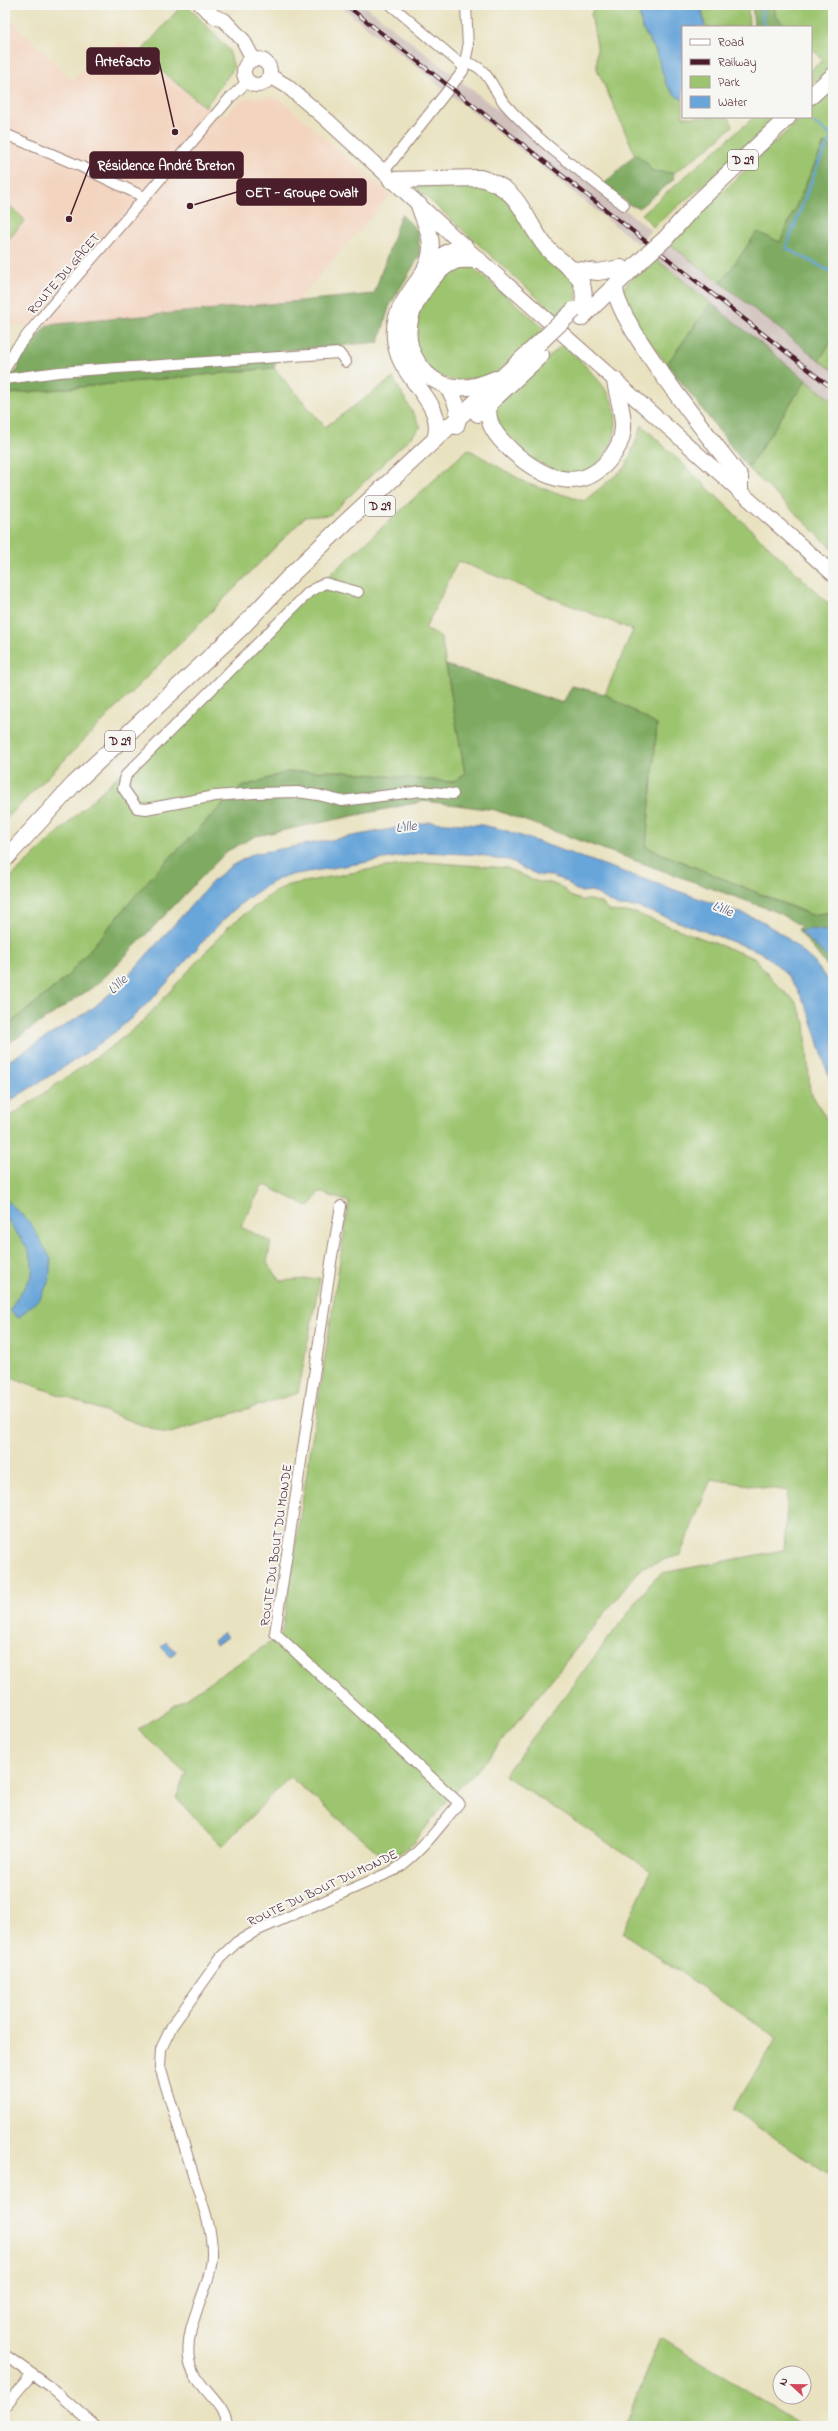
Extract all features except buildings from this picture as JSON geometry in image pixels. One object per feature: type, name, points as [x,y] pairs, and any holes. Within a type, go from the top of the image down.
[{"type":"main road","points":[[202,5],[215,17],[219,26],[250,61],[266,63],[267,79]]},
{"type":"main road","points":[[250,61],[243,70],[246,80],[256,86],[267,79]]},
{"type":"main road","points":[[812,95],[833,76]]},
{"type":"main road","points":[[267,79],[287,86],[327,120],[465,247],[833,574]]},
{"type":"main road","name":"D 29","points":[[5,859],[74,784],[240,628],[298,568],[439,443],[489,404],[542,347],[621,268],[662,236],[787,118]]},
{"type":"main road","points":[[386,175],[469,177],[480,178],[498,184],[518,202],[547,248],[570,269],[581,282],[580,310]]},
{"type":"main road","points":[[419,205],[431,241],[430,256],[426,266],[401,307],[397,317],[396,336],[399,356],[406,370],[435,412],[438,425],[439,443]]},
{"type":"main road","points":[[426,266],[448,252],[465,247]]},
{"type":"main road","name":"D 29","points":[[580,310],[614,286],[646,250]]},
{"type":"main road","points":[[480,260],[457,260],[443,268],[426,286],[409,321],[409,340],[415,359],[425,373],[445,385],[459,388],[474,387],[502,376]]},
{"type":"main road","points":[[570,269],[598,272],[621,268]]},
{"type":"main road","points":[[614,286],[617,301],[626,320],[643,347],[740,477],[740,492]]},
{"type":"main road","name":"D 29","points":[[439,443],[458,418],[502,376],[542,347]]},
{"type":"main road","points":[[489,404],[488,416],[493,430],[524,462],[544,475],[557,479],[580,479],[602,468],[616,450],[622,439],[623,417],[615,380]]},
{"type":"main road","points":[[445,385],[456,403],[458,418]]},
{"type":"street","points":[[391,5],[465,65],[474,64],[481,68],[503,102],[522,123],[624,205]]},
{"type":"street","points":[[386,175],[451,88],[465,65],[468,48],[466,5]]},
{"type":"street","name":"ROUTE DU GACET","points":[[5,369],[15,350],[41,318],[246,80]]},
{"type":"street","points":[[6,134],[82,167],[144,197]]},
{"type":"street","points":[[5,379],[59,372],[339,353],[346,362]]},
{"type":"street","points":[[358,592],[325,583],[309,592],[126,775],[123,788],[137,808],[146,809],[216,796],[254,793],[297,792],[342,801],[421,791],[453,794]]},
{"type":"street","name":"ROUTE DU BOUT DU MONDE","points":[[227,2426],[218,2406],[200,2385],[190,2366],[187,2347],[192,2323],[209,2276],[212,2256],[208,2222],[160,2067],[161,2049],[172,2026],[221,1957],[237,1942],[256,1931],[395,1870],[410,1860],[421,1849],[459,1803],[275,1633],[332,1256],[341,1206]]},
{"type":"street","points":[[5,2355],[49,2386],[95,2426]]},
{"type":"street","points":[[5,2406],[32,2375]]},
{"type":"shaded area","points":[[339,5],[364,5],[651,230],[638,244]]},
{"type":"shaded area","points":[[5,15],[72,80],[115,44],[124,42],[189,95],[222,117],[242,99],[270,97],[282,101],[390,195],[297,301],[47,325],[5,325]]},
{"type":"shaded area","points":[[668,243],[833,370],[833,402],[653,257]]},
{"type":"green space","points":[[182,5],[187,5],[229,50],[234,68],[205,107],[140,53]]},
{"type":"green space","points":[[594,5],[638,5],[642,28],[656,51],[671,91],[682,99],[682,118],[729,118],[733,126],[708,148],[674,173],[652,171],[646,162],[635,154],[597,69],[597,46],[591,15]]},
{"type":"green space","points":[[701,5],[748,5],[749,26],[705,26]]},
{"type":"green space","points":[[752,5],[774,5],[775,16],[786,26],[754,26]]},
{"type":"green space","points":[[775,5],[833,5],[833,66],[812,84],[812,69],[823,60],[812,49],[812,26],[786,26],[775,16]]},
{"type":"green space","points":[[833,88],[833,147],[824,144],[780,242],[757,232],[721,283],[668,243],[801,118],[812,118],[812,107]]},
{"type":"green space","points":[[753,118],[776,118],[701,187],[653,227],[642,214]]},
{"type":"green space","points":[[824,143],[833,147],[833,339],[819,360],[721,283],[757,232],[780,242]]},
{"type":"green space","points":[[635,154],[646,162],[652,171],[674,173],[673,180],[639,208],[630,205],[604,184]]},
{"type":"green space","points":[[486,184],[503,195],[577,284],[576,303],[559,317],[414,186]]},
{"type":"green space","points":[[9,205],[25,220],[10,238],[5,233],[5,210]]},
{"type":"green space","points":[[401,214],[418,231],[420,255],[389,307],[379,342],[280,351],[274,368],[9,394],[8,381],[19,368],[18,358],[47,325],[374,294]]},
{"type":"green space","points":[[653,257],[711,303],[667,364],[630,317],[622,291],[628,282]]},
{"type":"green space","points":[[458,264],[472,267],[545,329],[511,361],[492,375],[456,381],[439,376],[424,364],[415,347],[419,308],[433,286]]},
{"type":"green space","points":[[711,303],[806,380],[748,468],[667,364]]},
{"type":"green space","points":[[833,339],[833,370],[819,360]]},
{"type":"green space","points":[[563,344],[602,385],[611,399],[616,418],[612,442],[602,459],[586,471],[577,473],[559,471],[524,454],[508,439],[494,413],[497,405]]},
{"type":"green space","points":[[274,368],[325,427],[393,378],[421,427],[330,515],[305,517],[5,820],[5,407],[9,394]]},
{"type":"green space","points":[[806,380],[833,402],[833,549],[748,468]]},
{"type":"green space","points":[[642,425],[833,608],[833,912],[812,915],[646,847],[657,725],[605,694],[633,630],[458,561],[425,629],[441,637],[465,774],[452,782],[333,771],[287,772],[239,788],[153,875],[66,978],[8,1025],[5,1025],[5,883],[321,583],[468,449],[528,484],[584,501],[626,467]]},
{"type":"green space","points":[[446,665],[563,703],[572,686],[605,694],[657,725],[646,847],[811,915],[833,912],[833,973],[798,930],[801,926],[777,912],[495,810],[425,801],[256,836],[227,851],[99,983],[5,1046],[5,1028],[66,978],[153,875],[239,788],[287,772],[333,771],[452,782],[465,774]]},
{"type":"green space","points":[[426,862],[507,868],[538,882],[551,883],[563,888],[570,896],[581,900],[591,900],[603,904],[609,911],[635,913],[754,958],[780,988],[796,1002],[805,1023],[810,1091],[833,1130],[833,2178],[733,2109],[777,2038],[623,1933],[651,1871],[504,1775],[651,1583],[662,1573],[784,1550],[788,1491],[711,1479],[680,1555],[642,1567],[485,1762],[446,1801],[414,1843],[388,1861],[290,1777],[222,1846],[176,1798],[186,1773],[138,1730],[269,1643],[282,1632],[349,1202],[319,1192],[309,1207],[263,1184],[241,1227],[271,1242],[267,1263],[281,1281],[320,1278],[298,1393],[167,1434],[5,1375],[5,1120],[112,1046],[142,1022],[229,926],[271,894],[288,885],[372,869]]},
{"type":"green space","points":[[661,2338],[803,2426],[625,2426]]},
{"type":"water","points":[[638,5],[701,5],[705,26],[682,26],[682,99],[676,96],[666,84],[656,51],[642,28]]},
{"type":"water","name":"L'Ille","points":[[430,822],[482,825],[504,830],[758,919],[786,937],[815,963],[833,988],[833,1089],[815,1030],[800,994],[789,978],[776,964],[758,951],[637,907],[618,906],[592,891],[582,892],[574,889],[567,882],[552,876],[539,875],[526,870],[509,860],[495,859],[482,855],[426,852],[285,876],[262,888],[223,920],[153,997],[120,1028],[72,1062],[5,1104],[5,1063],[93,1008],[119,986],[213,881],[231,866],[253,854]]},
{"type":"water","points":[[810,929],[826,931],[833,929],[833,956],[828,958],[800,931]]},
{"type":"water","points":[[5,1198],[31,1224],[51,1259],[49,1281],[40,1298],[18,1318],[10,1311],[31,1277],[32,1265],[28,1250],[5,1215]]},
{"type":"water","points":[[223,1632],[227,1637],[216,1645],[213,1641]]},
{"type":"water","points":[[166,1642],[176,1651],[171,1657],[161,1647]]},
{"type":"waterway","points":[[762,5],[763,26]]},
{"type":"waterway","points":[[814,123],[832,136],[818,164],[786,248],[833,273]]},
{"type":"railway","points":[[346,5],[833,389]]},
{"type":"place","name":"Artefacto","points":[[175,132]]},
{"type":"place","name":"OET - Groupe Ovalt","points":[[190,206]]},
{"type":"place","name":"Résidence André Breton","points":[[69,219]]}]
